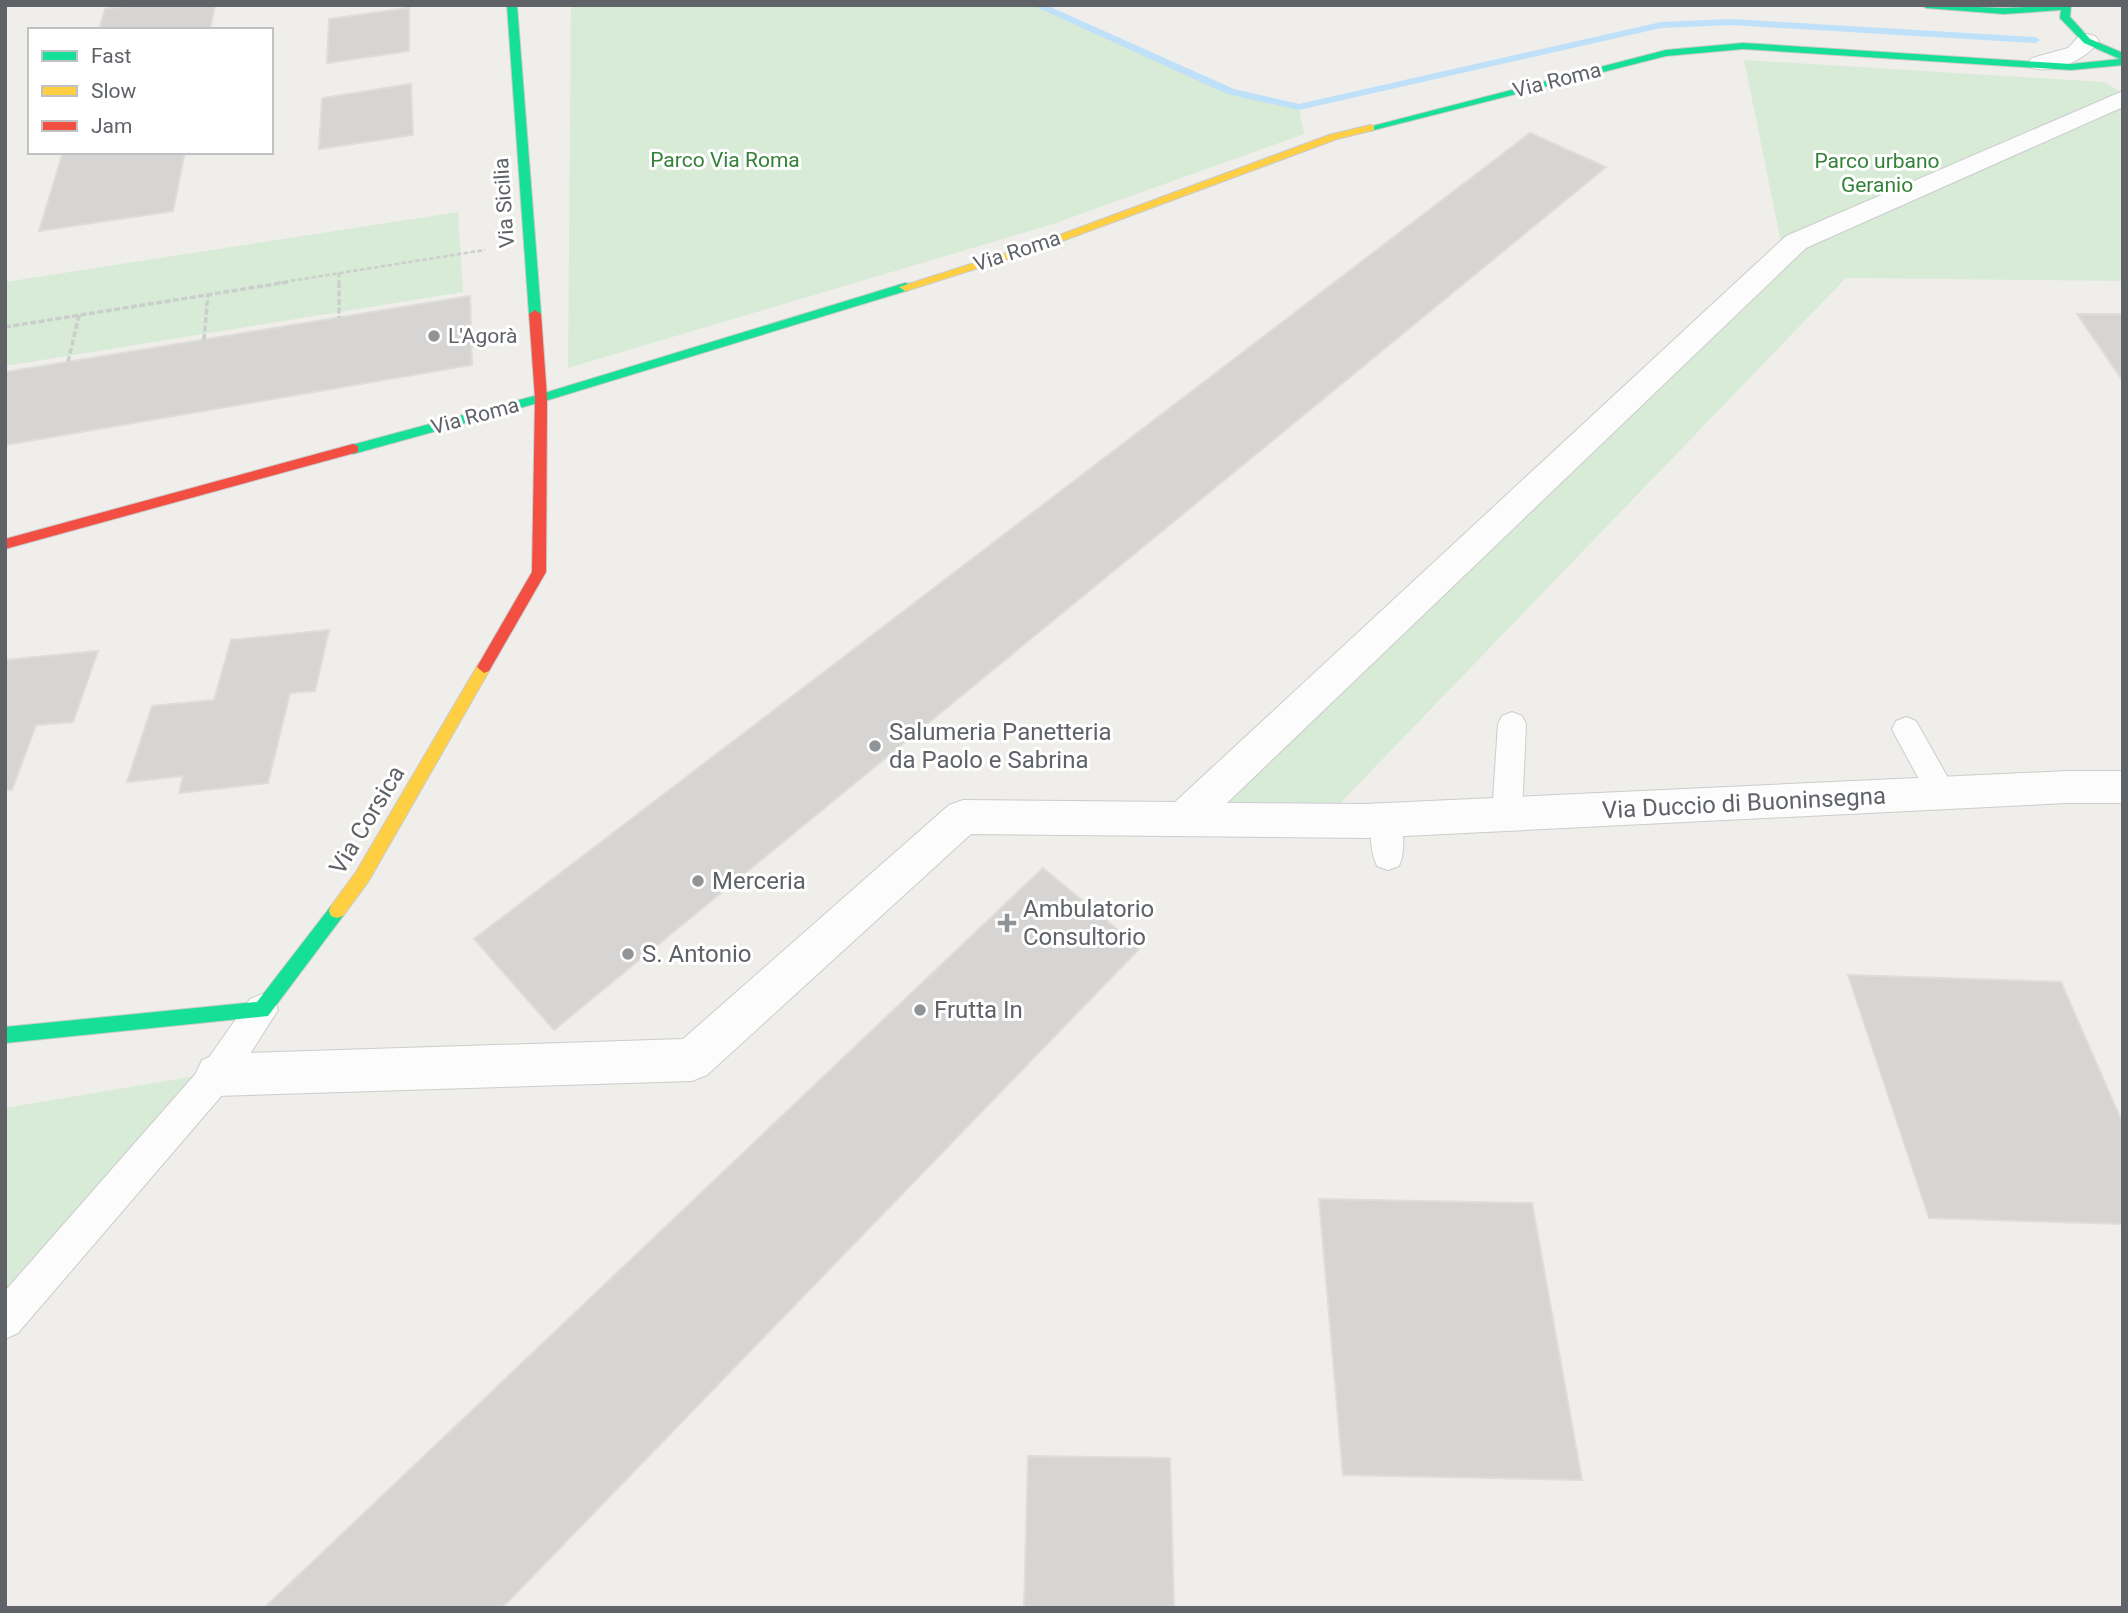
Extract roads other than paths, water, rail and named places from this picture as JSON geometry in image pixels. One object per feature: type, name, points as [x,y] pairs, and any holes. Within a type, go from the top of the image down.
[{"type":"street","name":"Via Sicilia","points":[[512,5],[527,244],[541,398]]},
{"type":"street","points":[[1926,5],[2004,11],[2066,6],[2065,18],[2078,34]]},
{"type":"street","points":[[2004,11],[2078,34],[2123,59]]},
{"type":"street","name":"Via Roma","points":[[2039,63],[2076,53],[2078,34]]},
{"type":"street","name":"Via Roma","points":[[5,544],[541,398],[1050,242],[1333,137],[1666,53],[1743,46],[2100,68],[2123,59]]},
{"type":"street","points":[[1184,819],[1796,242],[2123,98]]},
{"type":"street","name":"Via Corsica","points":[[262,1010],[362,877],[539,572],[541,398]]},
{"type":"street","name":"Via Duccio di Buoninsegna","points":[[217,1075],[692,1060],[963,817],[1184,819],[1379,833],[1507,814],[2123,787]]},
{"type":"street","points":[[5,1035],[155,1018],[262,1010]]},
{"type":"lane","points":[[1507,814],[1512,724]]},
{"type":"lane","points":[[1906,729],[1942,794]]},
{"type":"lane","points":[[5,1320],[217,1075],[262,1010]]},
{"type":"waterway","points":[[1037,5],[1231,92],[1299,107],[1661,25],[1731,22],[2035,40]]},
{"type":"place","name":"L'Agorà","points":[[434,336]]},
{"type":"place","name":"Salumeria Panetteria da Paolo e Sabrina","points":[[875,746]]},
{"type":"place","name":"Merceria","points":[[698,881]]},
{"type":"place","name":"Ambulatorio Consultorio","points":[[1007,923]]},
{"type":"place","name":"S. Antonio","points":[[628,954]]},
{"type":"place","name":"Frutta In","points":[[920,1010]]},
{"type":"park label","name":"Parco Via Roma","points":[[725,160]]},
{"type":"park label","name":"Parco urbano Geranio","points":[[1877,173]]}]
